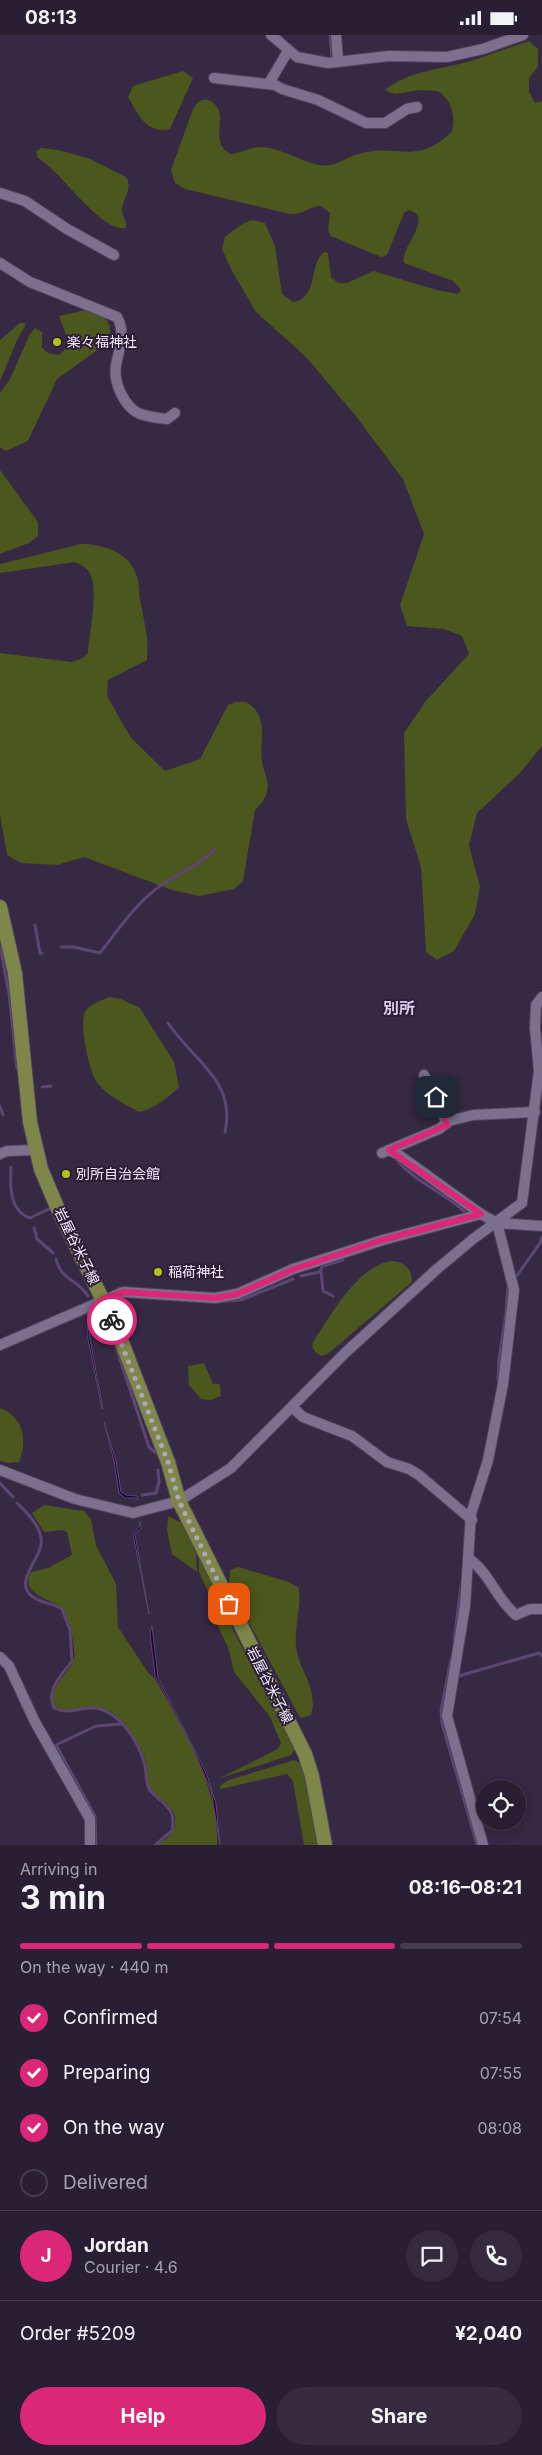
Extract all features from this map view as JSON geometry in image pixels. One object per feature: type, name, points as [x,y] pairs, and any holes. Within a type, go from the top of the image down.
[{"type":"main road","name":"岩屋谷米子線","points":[[0,907],[15,973],[30,1122],[36,1150],[54,1201],[116,1327],[154,1425],[179,1501],[305,1754],[312,1777],[325,1845]]},
{"type":"street","points":[[271,35],[297,57],[328,63],[389,56],[447,57],[483,49],[523,35]]},
{"type":"street","points":[[336,35],[338,61]]},
{"type":"street","points":[[269,83],[288,51]]},
{"type":"street","points":[[214,78],[269,83],[318,100],[362,123],[385,123],[406,109],[417,107]]},
{"type":"street","points":[[0,193],[24,201],[67,229],[114,255]]},
{"type":"street","points":[[0,263],[30,282],[84,305],[113,314],[121,327],[122,341],[116,373],[126,403],[136,412],[146,416],[167,419],[175,413]]},
{"type":"street","points":[[0,1470],[75,1499],[133,1513],[179,1501],[231,1469],[345,1353],[437,1269],[473,1239],[522,1203],[539,1071],[535,1028],[536,1005],[542,997]]},
{"type":"street","points":[[424,1075],[448,1123]]},
{"type":"street","points":[[535,1112],[473,1115],[449,1121],[439,1129],[386,1151],[497,1223],[542,1225]]},
{"type":"street","points":[[0,1154],[7,1151],[36,1150]]},
{"type":"street","points":[[0,1345],[65,1319],[103,1299],[123,1292],[215,1298],[237,1294],[294,1269],[382,1240],[481,1214]]},
{"type":"street","points":[[483,1845],[447,1716],[465,1607],[471,1514],[488,1460],[503,1384],[514,1290],[497,1223]]},
{"type":"street","points":[[292,1407],[303,1417],[352,1436],[387,1462],[409,1469],[419,1475],[472,1520]]},
{"type":"street","points":[[469,1559],[480,1566],[504,1604],[516,1615],[530,1609],[542,1609]]},
{"type":"street","points":[[0,1657],[9,1666],[35,1722],[90,1819],[90,1845]]},
{"type":"green space","points":[[529,41],[538,49],[538,67],[529,78],[529,92],[535,103],[542,101],[542,746],[519,774],[477,813],[469,845],[480,887],[475,914],[454,951],[437,960],[426,952],[421,867],[406,819],[404,733],[425,702],[469,654],[462,636],[444,629],[407,626],[400,605],[424,534],[403,479],[355,415],[306,357],[256,312],[231,269],[222,249],[225,237],[242,224],[252,220],[265,223],[275,246],[282,294],[293,302],[307,294],[316,265],[324,252],[328,253],[331,277],[338,283],[347,283],[373,271],[437,290],[458,294],[461,290],[453,281],[404,263],[406,250],[418,226],[416,214],[409,210],[404,213],[387,255],[381,257],[331,236],[328,230],[330,213],[321,206],[298,214],[290,214],[185,189],[175,183],[171,170],[193,109],[203,100],[208,100],[218,108],[220,113],[220,142],[223,148],[230,154],[260,147],[282,152],[319,165],[331,165],[362,153],[375,151],[408,152],[429,148],[440,142],[452,131],[453,114],[446,99],[438,91],[419,90],[396,94],[385,90],[395,83],[416,74],[474,60]]},
{"type":"green space","points":[[183,71],[193,78],[170,129],[155,129],[149,126],[144,122],[128,97],[133,86]]},
{"type":"green space","points":[[41,148],[59,150],[90,159],[126,177],[129,185],[122,212],[126,228],[116,227],[93,211],[58,175],[38,158],[36,151]]},
{"type":"green space","points":[[90,309],[104,317],[109,324],[110,341],[57,379],[28,441],[6,451],[0,447],[0,393],[10,379],[30,334],[35,328],[42,332],[42,348],[48,353],[59,355],[68,347],[68,340],[59,316]]},
{"type":"green space","points":[[20,323],[25,323],[25,327],[18,338],[0,381],[0,340]]},
{"type":"green space","points":[[0,470],[38,522],[38,536],[29,543],[0,554]]},
{"type":"green space","points":[[81,544],[108,548],[116,552],[130,563],[135,571],[147,636],[147,660],[108,680],[107,696],[131,738],[165,771],[200,759],[228,705],[235,702],[246,702],[258,714],[262,729],[262,761],[268,787],[264,799],[255,810],[243,881],[234,889],[199,896],[172,890],[84,857],[57,865],[21,863],[7,855],[0,815],[0,653],[72,662],[83,658],[88,653],[94,590],[89,572],[75,562],[0,573],[0,564]]},
{"type":"green space","points":[[109,997],[121,999],[140,1008],[174,1062],[179,1087],[166,1099],[139,1112],[117,1100],[98,1084],[88,1059],[83,1025],[86,1010],[97,1002]]},
{"type":"green space","points":[[392,1261],[407,1267],[411,1273],[412,1282],[329,1353],[322,1356],[316,1353],[313,1349],[313,1342],[346,1293],[367,1272],[379,1265]]},
{"type":"green space","points":[[204,1363],[213,1384],[220,1384],[221,1396],[211,1400],[201,1399],[189,1385],[188,1366]]},
{"type":"green space","points":[[0,1408],[14,1417],[21,1430],[23,1446],[19,1462],[8,1463],[0,1461]]},
{"type":"green space","points":[[44,1505],[84,1511],[91,1519],[96,1545],[116,1584],[118,1627],[149,1674],[154,1677],[197,1758],[212,1801],[217,1845],[157,1845],[172,1833],[175,1826],[175,1816],[170,1807],[149,1786],[146,1762],[137,1741],[117,1716],[104,1709],[62,1710],[55,1707],[53,1694],[55,1689],[73,1662],[72,1635],[63,1608],[32,1591],[28,1579],[31,1572],[48,1568],[72,1555],[67,1532],[62,1530],[44,1532],[32,1513]]},
{"type":"green space","points":[[168,1516],[184,1524],[196,1554],[197,1572],[172,1554],[167,1530]]},
{"type":"green space","points":[[199,1557],[225,1607],[216,1625],[210,1596],[199,1572]]},
{"type":"green space","points":[[238,1567],[286,1581],[298,1587],[300,1598],[296,1645],[312,1697],[311,1715],[301,1718],[298,1714],[229,1585],[230,1570]]},
{"type":"green space","points":[[226,1609],[233,1630],[295,1749],[291,1755],[218,1779],[278,1749],[281,1743],[270,1717],[234,1672],[229,1650],[218,1626]]},
{"type":"green space","points":[[294,1760],[301,1764],[310,1797],[318,1845],[304,1845],[293,1781],[287,1774],[220,1789],[221,1785],[229,1780]]},
{"type":"shaded area","points":[[87,1310],[90,1339],[103,1409],[88,1339]]},
{"type":"shaded area","points":[[104,1422],[116,1461],[121,1492],[126,1495],[137,1496],[138,1500],[135,1498],[125,1498],[119,1493],[114,1461]]},
{"type":"shaded area","points":[[140,1521],[141,1528],[135,1534],[149,1614],[133,1534],[140,1526]]},
{"type":"shaded area","points":[[152,1626],[158,1677],[207,1775],[216,1804],[220,1845],[211,1790],[193,1749],[155,1675],[150,1633]]},
{"type":"waterway","points":[[330,35],[332,57]]},
{"type":"waterway","points":[[61,947],[73,947],[100,953],[145,899],[163,884],[203,860],[215,849]]},
{"type":"waterway","points":[[35,925],[40,953],[42,953]]},
{"type":"waterway","points":[[0,947],[9,993],[17,1069]]},
{"type":"waterway","points":[[168,1023],[219,1085],[227,1114],[225,1132]]},
{"type":"waterway","points":[[42,1087],[51,1086]]},
{"type":"waterway","points":[[0,1106],[3,1115]]},
{"type":"waterway","points":[[396,1159],[411,1174],[464,1211]]},
{"type":"waterway","points":[[11,1167],[12,1197],[18,1210],[30,1218],[51,1208]]},
{"type":"waterway","points":[[34,1228],[37,1239],[53,1253]]},
{"type":"waterway","points":[[516,1277],[540,1243],[542,1237]]},
{"type":"waterway","points":[[56,1259],[62,1272],[84,1290],[88,1296]]},
{"type":"waterway","points":[[301,1276],[319,1272],[323,1266],[343,1260]]},
{"type":"waterway","points":[[321,1271],[323,1291],[333,1296]]},
{"type":"waterway","points":[[215,1302],[241,1300],[293,1279]]},
{"type":"waterway","points":[[498,1380],[508,1285]]},
{"type":"waterway","points":[[89,1329],[108,1331],[112,1335],[149,1447],[156,1453]]},
{"type":"waterway","points":[[142,1495],[156,1493],[159,1482],[158,1470]]},
{"type":"waterway","points":[[0,1483],[13,1497]]},
{"type":"waterway","points":[[17,1503],[35,1523],[41,1538],[41,1545],[27,1576],[27,1591],[36,1599],[62,1609],[70,1630],[72,1661],[53,1689],[52,1701],[54,1708],[65,1711],[90,1708],[104,1710],[119,1721],[132,1736],[145,1765],[149,1789],[167,1807],[172,1816],[172,1831],[155,1845]]},
{"type":"waterway","points":[[454,1641],[461,1587]]},
{"type":"waterway","points":[[455,1677],[539,1653],[542,1656]]},
{"type":"waterway","points":[[451,1659],[441,1711],[442,1723],[477,1845]]},
{"type":"waterway","points":[[96,1845],[95,1816],[56,1745],[96,1726],[121,1724]]},
{"type":"way so far","points":[[112,1320],[129,1359],[168,1462],[179,1501],[229,1604]]},
{"type":"place","name":"楽々福神社","points":[[57,342]]},
{"type":"place","name":"別所自治会館","points":[[66,1174]]},
{"type":"place","name":"稲荷神社","points":[[158,1272]]},
{"type":"district","name":"別所","points":[[399,1008]]},
{"type":"route","points":[[112,1320],[103,1299],[123,1292],[215,1298],[237,1294],[294,1269],[382,1240],[481,1214],[399,1155],[389,1150],[447,1125],[448,1123],[436,1097]]}]
